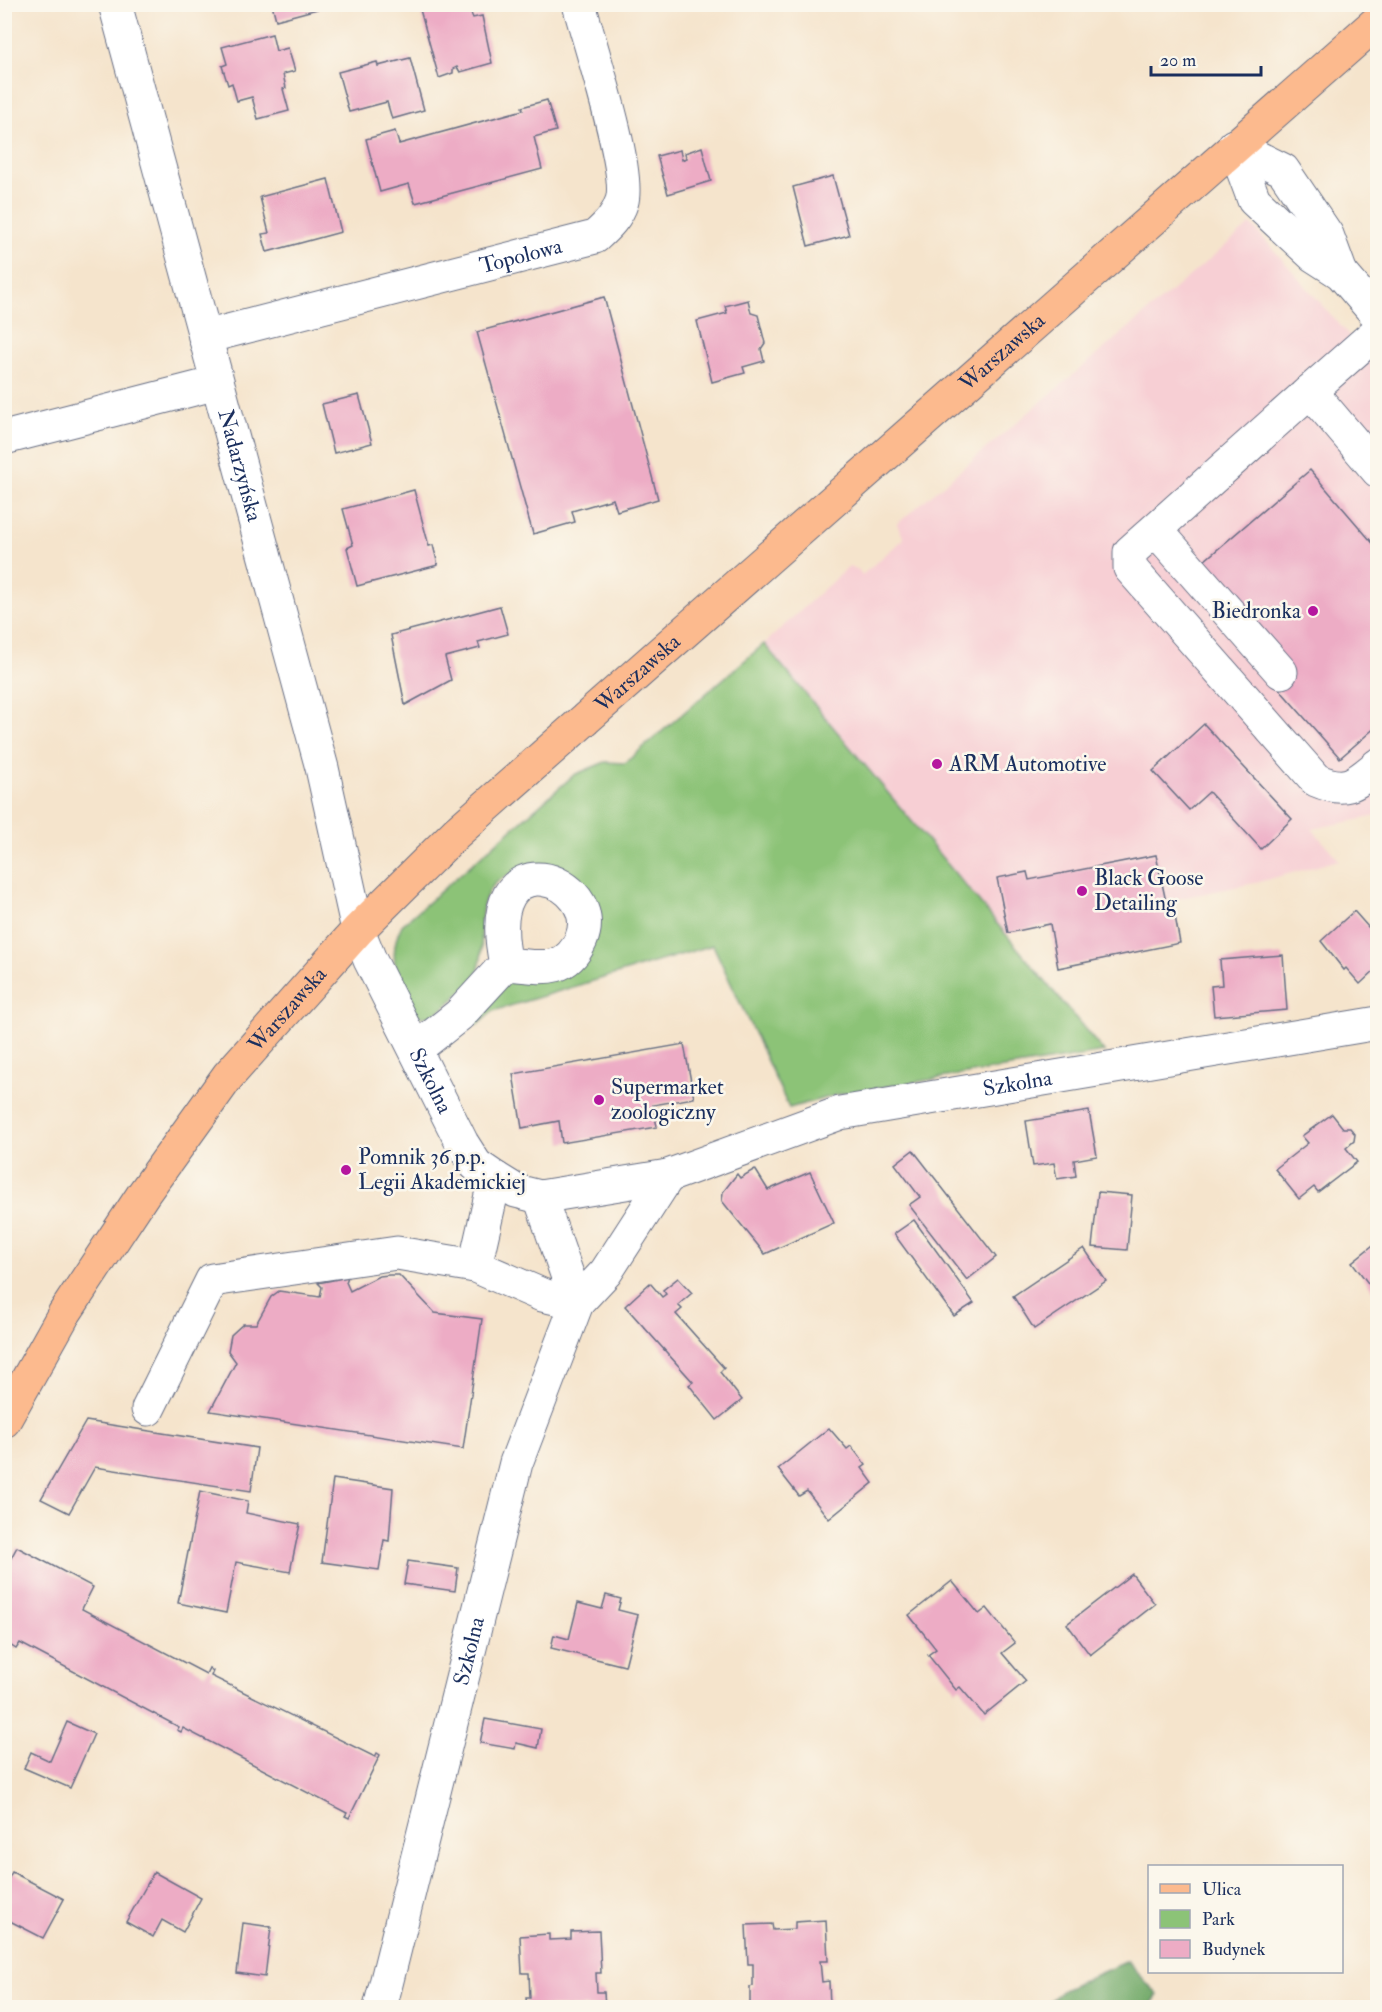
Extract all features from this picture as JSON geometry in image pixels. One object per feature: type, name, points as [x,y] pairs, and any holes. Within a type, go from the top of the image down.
[{"type":"main road","name":"Warszawska","points":[[4,1421],[64,1314],[200,1115],[235,1068],[358,930],[456,833],[1377,21]]},
{"type":"street","name":"Nadarzyńska","points":[[115,4],[322,768],[358,930]]},
{"type":"street","name":"Topolowa","points":[[205,337],[595,237],[612,222],[622,199],[622,166],[579,4]]},
{"type":"street","points":[[1234,146],[1254,200],[1312,255],[1341,273],[1377,316]]},
{"type":"street","points":[[1377,331],[1130,552],[1130,568],[1316,780],[1335,788],[1355,784],[1377,765]]},
{"type":"street","points":[[4,438],[217,382]]},
{"type":"street","points":[[1310,391],[1377,471]]},
{"type":"street","points":[[1156,530],[1281,672]]},
{"type":"street","name":"Szkolna","points":[[358,930],[370,960],[462,1143],[476,1165],[516,1191],[540,1197],[668,1176],[840,1113],[1377,1023]]},
{"type":"street","points":[[416,1049],[459,1015],[506,964]]},
{"type":"street","name":"Szkolna","points":[[380,2007],[516,1463],[577,1303],[606,1272],[668,1176]]},
{"type":"street","points":[[475,1266],[495,1178]]},
{"type":"street","points":[[540,1197],[577,1303]]},
{"type":"street","points":[[148,1409],[212,1280],[397,1253],[475,1266],[542,1295],[577,1303]]},
{"type":"shaded area","points":[[1251,224],[1377,367],[1377,816],[1312,829],[1339,860],[1255,883],[1005,934],[764,644],[849,566],[859,570],[862,575],[904,539],[897,524]]},
{"type":"green space","points":[[764,644],[1104,1052],[840,1094],[789,1108],[713,945],[493,1011],[477,1025],[472,1020],[492,990],[598,924],[519,870],[496,883],[487,895],[483,905],[481,958],[473,981],[437,1012],[426,1017],[416,1016],[400,983],[395,961],[394,949],[402,925],[574,775],[605,762],[625,763]]},
{"type":"green space","points":[[1127,1961],[1158,1995],[1149,2007],[1043,2007],[1063,1990]]},
{"type":"building","points":[[272,4],[325,4],[325,7],[276,20]]},
{"type":"building","points":[[467,4],[473,18],[482,16],[492,63],[460,72],[457,67],[453,69],[453,73],[439,78],[419,6]]},
{"type":"building","points":[[272,34],[276,51],[288,48],[295,71],[283,74],[286,88],[283,89],[289,111],[258,119],[252,97],[237,101],[232,83],[228,85],[222,66],[227,64],[222,47]]},
{"type":"building","points":[[410,58],[424,110],[392,119],[387,102],[349,112],[338,72],[377,62],[378,66]]},
{"type":"building","points":[[547,100],[556,131],[534,137],[542,169],[415,203],[409,184],[380,192],[366,139],[395,131],[399,144],[523,110],[522,107]]},
{"type":"building","points":[[702,147],[711,181],[668,194],[657,156],[680,150],[682,160],[686,158],[685,153]]},
{"type":"building","points":[[833,176],[849,235],[808,246],[793,187]]},
{"type":"building","points":[[328,179],[341,232],[267,252],[262,234],[269,233],[260,197]]},
{"type":"building","points":[[604,297],[658,499],[617,511],[613,499],[572,511],[575,522],[533,534],[477,332]]},
{"type":"building","points":[[748,300],[751,313],[758,315],[765,343],[761,349],[764,361],[743,367],[745,373],[712,382],[697,321],[727,313],[725,306]]},
{"type":"building","points":[[359,395],[372,443],[334,453],[322,404]]},
{"type":"building","name":"Biedronka","points":[[1310,470],[1377,548],[1377,726],[1340,758],[1273,682],[1204,561]]},
{"type":"building","points":[[414,490],[429,546],[433,545],[438,565],[357,586],[347,548],[353,545],[343,509]]},
{"type":"building","points":[[500,606],[508,634],[478,642],[480,648],[445,657],[451,680],[405,705],[391,635]]},
{"type":"building","points":[[1204,724],[1292,819],[1261,849],[1209,792],[1189,810],[1153,771]]},
{"type":"building","points":[[1156,855],[1166,902],[1172,900],[1180,943],[1058,968],[1050,924],[1008,933],[997,878],[1027,872],[1029,880]]},
{"type":"building","points":[[1354,911],[1377,937],[1377,968],[1360,984],[1346,968],[1344,970],[1321,941]]},
{"type":"building","points":[[1283,955],[1287,1010],[1214,1016],[1211,986],[1222,985],[1220,960]]},
{"type":"building","points":[[684,1044],[694,1098],[653,1105],[657,1127],[562,1143],[559,1121],[522,1128],[513,1074]]},
{"type":"building","points":[[1089,1111],[1097,1156],[1074,1160],[1076,1176],[1057,1179],[1054,1163],[1033,1166],[1026,1121]]},
{"type":"building","points":[[1332,1114],[1343,1128],[1350,1128],[1355,1134],[1354,1141],[1346,1148],[1357,1162],[1318,1192],[1314,1187],[1299,1199],[1275,1169],[1308,1143],[1302,1136]]},
{"type":"building","points":[[913,1150],[996,1257],[967,1280],[909,1205],[920,1197],[895,1164]]},
{"type":"building","points":[[755,1169],[768,1190],[810,1172],[834,1223],[765,1254],[722,1201],[723,1192],[737,1174],[740,1178]]},
{"type":"building","points":[[1098,1192],[1132,1195],[1127,1250],[1092,1247]]},
{"type":"building","points":[[914,1220],[974,1303],[954,1316],[894,1234]]},
{"type":"building","points":[[1377,1242],[1377,1295],[1352,1262]]},
{"type":"building","points":[[1084,1248],[1106,1281],[1034,1329],[1013,1296]]},
{"type":"building","points":[[399,1275],[435,1313],[482,1319],[463,1449],[210,1411],[236,1362],[228,1351],[231,1335],[243,1324],[256,1324],[271,1297],[279,1291],[320,1297],[322,1287],[318,1283],[348,1277],[346,1282],[350,1291],[379,1276]]},
{"type":"building","points":[[678,1278],[692,1293],[678,1305],[682,1309],[676,1314],[724,1368],[720,1372],[742,1400],[717,1420],[689,1385],[693,1382],[625,1306],[650,1283],[662,1297],[666,1294],[663,1290]]},
{"type":"building","points":[[86,1421],[257,1448],[251,1491],[95,1467],[69,1513],[41,1499]]},
{"type":"building","points":[[829,1428],[847,1449],[851,1446],[866,1465],[862,1468],[873,1483],[829,1519],[807,1491],[799,1496],[778,1469]]},
{"type":"building","points":[[333,1479],[393,1488],[389,1541],[384,1540],[379,1570],[322,1562]]},
{"type":"building","points":[[200,1491],[248,1501],[246,1513],[300,1524],[290,1572],[236,1562],[226,1613],[178,1603]]},
{"type":"building","points":[[17,1547],[93,1587],[82,1609],[206,1674],[209,1668],[213,1671],[211,1676],[375,1757],[377,1753],[380,1755],[349,1818],[345,1816],[347,1813],[183,1728],[181,1732],[177,1730],[179,1727],[20,1643],[16,1649],[4,1641],[4,1571]]},
{"type":"building","points":[[408,1561],[458,1568],[455,1591],[404,1584]]},
{"type":"building","points":[[1132,1574],[1155,1604],[1090,1655],[1067,1624]]},
{"type":"building","points":[[952,1581],[979,1614],[987,1608],[1015,1643],[1002,1653],[1026,1681],[984,1715],[960,1687],[956,1690],[928,1655],[936,1649],[909,1615]]},
{"type":"building","points":[[606,1595],[621,1599],[618,1610],[638,1615],[625,1666],[551,1648],[554,1635],[569,1639],[578,1603],[602,1609]]},
{"type":"building","points":[[485,1719],[541,1729],[538,1748],[516,1743],[515,1749],[480,1743]]},
{"type":"building","points":[[67,1722],[94,1734],[70,1788],[24,1768],[31,1752],[50,1761]]},
{"type":"building","points":[[12,1872],[64,1899],[43,1938],[4,1918],[4,1887]]},
{"type":"building","points":[[154,1872],[201,1898],[183,1932],[162,1920],[153,1937],[126,1922]]},
{"type":"building","points":[[826,1920],[828,1961],[820,1961],[822,1982],[829,1981],[830,2007],[750,2007],[753,1964],[748,1964],[746,1925],[772,1924],[773,1930],[795,1929],[795,1922]]},
{"type":"building","points":[[243,1923],[271,1927],[265,1977],[237,1973]]},
{"type":"building","points":[[599,1931],[601,1973],[596,1973],[597,1992],[604,1992],[605,2007],[527,2007],[526,1998],[530,1998],[529,1973],[522,1973],[520,1936],[549,1934],[549,1940],[571,1939],[571,1932]]},
{"type":"place","name":"Biedronka","points":[[1313,611]]},
{"type":"place","name":"ARM Automotive","points":[[937,764]]},
{"type":"place","name":"Black Goose Detailing","points":[[1082,891]]},
{"type":"place","name":"Supermarket zoologiczny","points":[[599,1100]]},
{"type":"place","name":"Pomnik 36 p.p. Legii Akademickiej","points":[[346,1170]]}]
